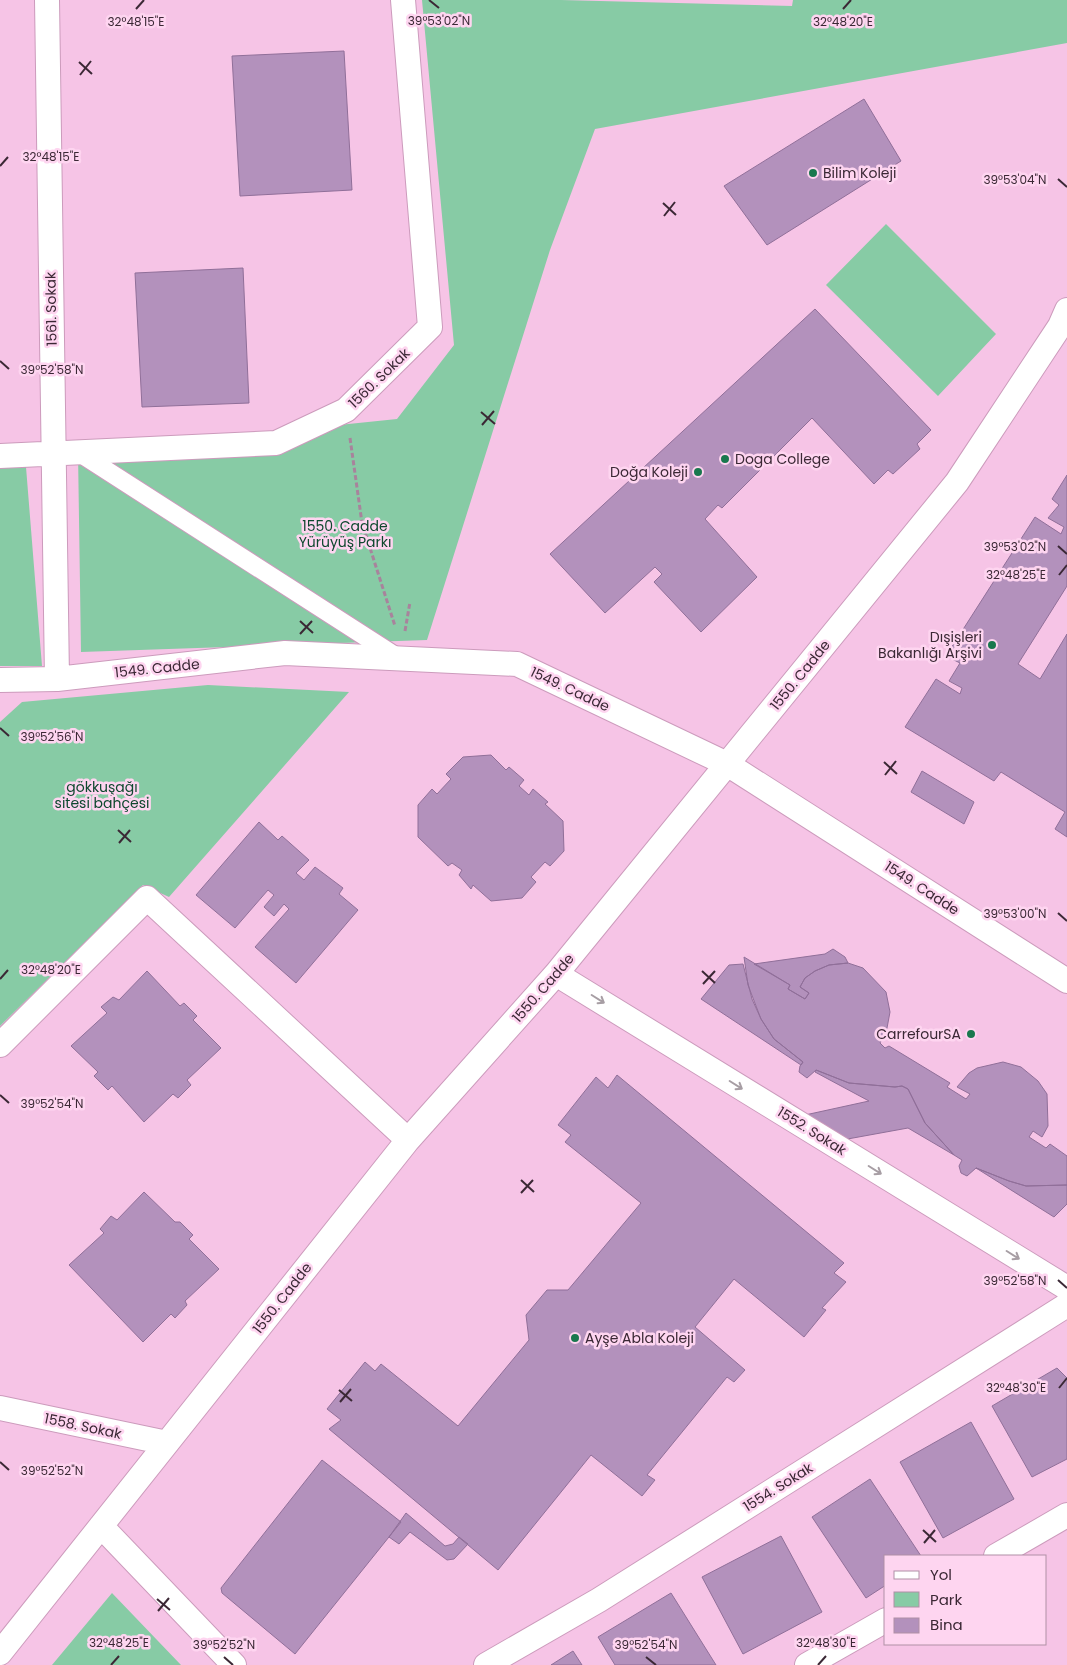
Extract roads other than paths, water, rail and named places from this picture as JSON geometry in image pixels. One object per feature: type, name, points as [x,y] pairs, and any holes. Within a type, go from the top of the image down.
[{"type":"street","name":"1561. Sokak","points":[[47,0],[57,679]]},
{"type":"street","name":"1560. Sokak","points":[[0,456],[276,443],[346,410],[403,357],[430,327],[403,0]]},
{"type":"street","name":"1550. Cadde","points":[[0,1654],[408,1140],[556,974],[957,482],[1060,326],[1067,310]]},
{"type":"street","points":[[78,452],[400,659]]},
{"type":"street","name":"1549. Cadde","points":[[0,680],[57,679],[285,653],[517,664],[728,764],[1067,981]]},
{"type":"street","points":[[0,1045],[147,898],[408,1140]]},
{"type":"street","name":"1552. Sokak","points":[[556,974],[1067,1288]]},
{"type":"street","name":"1554. Sokak","points":[[486,1665],[599,1600],[1067,1305]]},
{"type":"street","name":"1558. Sokak","points":[[0,1408],[167,1443]]},
{"type":"street","points":[[998,1555],[1067,1515]]},
{"type":"street","points":[[101,1526],[234,1665]]},
{"type":"street","points":[[807,1665],[884,1621]]},
{"type":"place","name":"Bilim Koleji","points":[[813,173]]},
{"type":"place","name":"Doga College","points":[[725,459]]},
{"type":"place","name":"Doğa Koleji","points":[[698,472]]},
{"type":"place","name":"Dışişleri Bakanlığı Arşivi","points":[[992,645]]},
{"type":"place","name":"CarrefourSA","points":[[971,1034]]},
{"type":"place","name":"Ayşe Abla Koleji","points":[[575,1338]]},
{"type":"park label","name":"1550. Cadde Yürüyüş Parkı","points":[[345,534]]},
{"type":"park label","name":"gökkuşağı sitesi bahçesi","points":[[102,796]]}]
